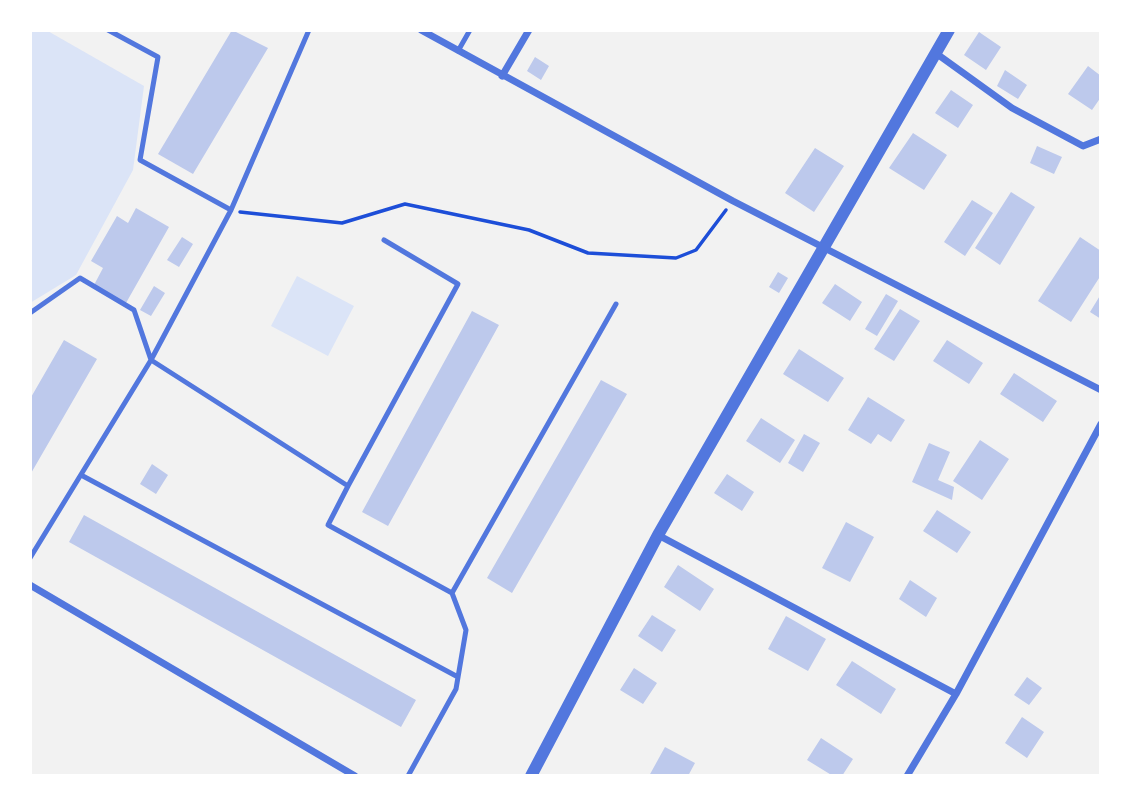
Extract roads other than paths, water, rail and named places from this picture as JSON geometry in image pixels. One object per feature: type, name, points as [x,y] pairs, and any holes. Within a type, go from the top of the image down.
[{"type":"street","points":[[421,30],[733,201],[1101,390]]},
{"type":"street","points":[[502,76],[529,30]]},
{"type":"street","points":[[531,776],[658,535],[949,30]]},
{"type":"street","points":[[937,54],[1012,108],[1083,146],[1101,139]]},
{"type":"street","points":[[906,776],[956,694],[1101,424]]},
{"type":"street","points":[[658,535],[956,694]]},
{"type":"street","points":[[30,585],[355,776]]},
{"type":"lane","points":[[108,30],[158,57],[141,160],[231,210]]},
{"type":"lane","points":[[30,558],[152,360],[231,210],[309,30]]},
{"type":"lane","points":[[458,51],[470,30]]},
{"type":"lane","points":[[384,240],[458,284],[328,525],[452,593],[466,630],[456,690],[408,776]]},
{"type":"lane","points":[[30,313],[80,278],[134,310],[152,360],[348,486]]},
{"type":"lane","points":[[452,593],[616,304]]},
{"type":"lane","points":[[81,475],[458,677]]}]
